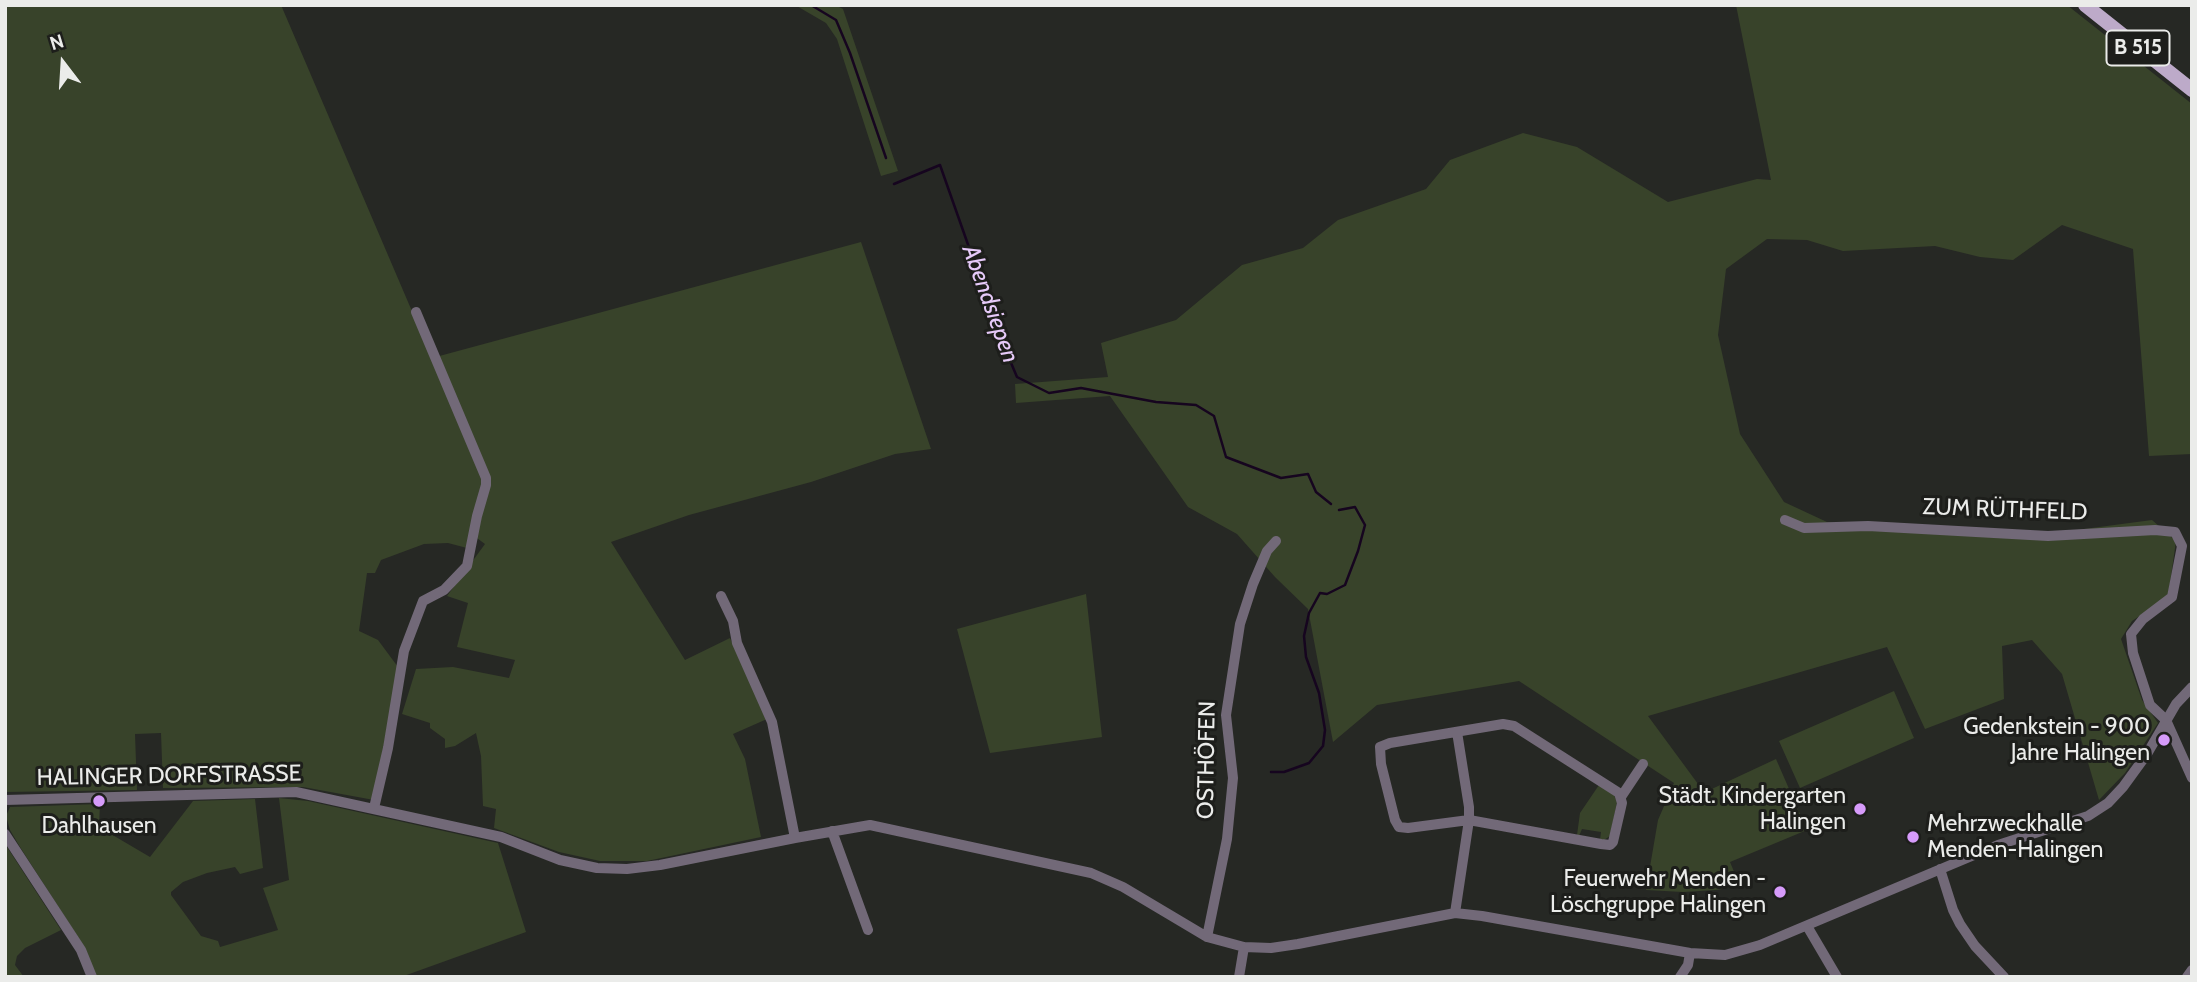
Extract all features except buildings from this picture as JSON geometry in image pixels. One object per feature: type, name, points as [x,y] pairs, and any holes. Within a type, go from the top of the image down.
[{"type":"main road","name":"B 515","points":[[2085,5],[2192,90]]},
{"type":"street","points":[[374,808],[388,748],[404,651],[423,601],[444,590],[467,566],[486,485],[486,478],[416,313]]},
{"type":"street","name":"ZUM RÜTHFELD","points":[[1785,520],[1804,528],[1868,526],[2048,536],[2155,530],[2175,532],[2182,545],[2172,597],[2143,619],[2131,634],[2133,653],[2150,705],[2166,720]]},
{"type":"street","name":"OSTHÖFEN","points":[[1207,937],[1227,839],[1233,778],[1226,715],[1240,624],[1267,551],[1276,541]]},
{"type":"street","points":[[721,596],[733,621],[737,643],[772,722],[795,838]]},
{"type":"street","name":"HALINGER DORFSTRASSE","points":[[5,800],[296,792],[501,837],[560,860],[597,868],[627,869],[870,825],[1091,873],[1124,887],[1207,937],[1244,947],[1272,948],[1298,944],[1455,913],[1690,953],[1725,955],[1743,951],[1807,926],[1998,845],[2088,816],[2108,803],[2123,787],[2147,754],[2176,704],[2192,687]]},
{"type":"street","points":[[2166,720],[2192,778]]},
{"type":"street","points":[[1621,797],[1619,793],[1514,726],[1503,724],[1380,747],[1379,754],[1399,827],[1469,820],[1610,845],[1616,838],[1621,797],[1643,764]]},
{"type":"street","points":[[1455,913],[1469,820],[1457,732]]},
{"type":"street","points":[[832,831],[868,930]]},
{"type":"street","points":[[5,834],[81,950],[92,977]]},
{"type":"street","points":[[1940,869],[1953,911],[1960,924],[1975,946],[2004,977]]},
{"type":"street","points":[[1807,926],[1837,977]]},
{"type":"street","points":[[1240,977],[1244,947]]},
{"type":"street","points":[[1680,977],[1688,965],[1690,953]]},
{"type":"street","points":[[2187,977],[2192,970]]},
{"type":"green space","points":[[5,5],[281,5],[432,358],[861,242],[931,449],[895,454],[811,482],[689,515],[611,542],[685,660],[730,638],[767,719],[733,734],[745,759],[761,837],[647,861],[600,861],[559,852],[494,828],[496,809],[483,806],[481,756],[476,733],[455,746],[445,748],[445,739],[430,728],[430,723],[402,714],[416,669],[453,667],[509,678],[515,660],[457,647],[468,603],[447,596],[485,544],[470,533],[467,548],[448,543],[424,544],[381,560],[375,573],[367,573],[359,631],[378,640],[398,667],[374,800],[303,787],[163,788],[161,733],[135,734],[137,790],[5,792]]},
{"type":"green space","points":[[795,5],[835,5],[843,9],[898,171],[881,176],[837,39],[826,23]]},
{"type":"green space","points":[[1736,5],[2067,5],[2192,104],[2192,454],[2149,456],[2133,249],[2062,225],[2013,260],[1980,257],[1935,246],[1843,251],[1807,240],[1767,239],[1726,269],[1718,335],[1740,434],[1784,502],[1827,522],[2016,538],[2152,520],[2176,541],[2168,597],[2132,621],[2121,639],[2142,700],[2158,723],[2125,773],[2099,800],[2062,674],[2032,640],[2002,646],[2004,699],[1925,729],[1887,647],[1648,716],[1701,788],[1701,794],[1776,759],[1807,830],[1730,862],[1740,886],[1683,892],[1646,890],[1658,820],[1674,783],[1519,681],[1377,705],[1333,742],[1308,609],[1237,534],[1188,507],[1110,396],[1016,403],[1015,384],[1108,377],[1101,343],[1176,320],[1242,265],[1303,248],[1338,220],[1426,189],[1450,160],[1523,133],[1577,147],[1668,202],[1757,179],[1771,180]]},
{"type":"green space","points":[[1086,594],[1102,737],[990,753],[957,629]]},
{"type":"green space","points":[[1894,691],[1914,738],[1800,788],[1779,741]]},
{"type":"green space","points":[[1599,785],[1614,795],[1617,802],[1610,836],[1604,840],[1600,840],[1601,832],[1582,829],[1579,836],[1577,835],[1580,813]]},
{"type":"green space","points":[[279,798],[308,801],[498,843],[526,932],[401,977],[97,977],[81,942],[10,830],[6,816],[10,807],[100,804],[99,827],[150,857],[193,801],[255,799],[263,868],[240,874],[235,867],[207,873],[183,882],[171,892],[201,936],[218,941],[220,947],[278,930],[263,888],[289,880]]},
{"type":"green space","points":[[5,844],[61,930],[25,948],[17,956],[15,965],[24,977],[5,977]]},
{"type":"waterway","name":"Abendsiepen","points":[[811,5],[836,20],[886,158]]},
{"type":"waterway","name":"Abendsiepen","points":[[894,184],[940,165],[1017,377],[1049,393],[1081,388],[1156,402],[1196,405],[1214,416],[1226,457],[1281,478],[1308,474],[1316,492],[1331,504]]},
{"type":"waterway","name":"Abendsiepen","points":[[1271,772],[1284,772],[1309,763],[1323,746],[1325,730],[1319,693],[1306,657],[1304,636],[1309,613],[1320,593],[1327,594],[1345,585],[1365,525],[1355,507],[1339,510]]},
{"type":"place","name":"Gedenkstein - 900 Jahre Halingen","points":[[2164,740]]},
{"type":"place","name":"Dahlhausen","points":[[99,801]]},
{"type":"place","name":"Städt. Kindergarten Halingen","points":[[1860,809]]},
{"type":"place","name":"Mehrzweckhalle Menden-Halingen","points":[[1913,837]]},
{"type":"place","name":"Feuerwehr Menden - Löschgruppe Halingen","points":[[1780,892]]}]
